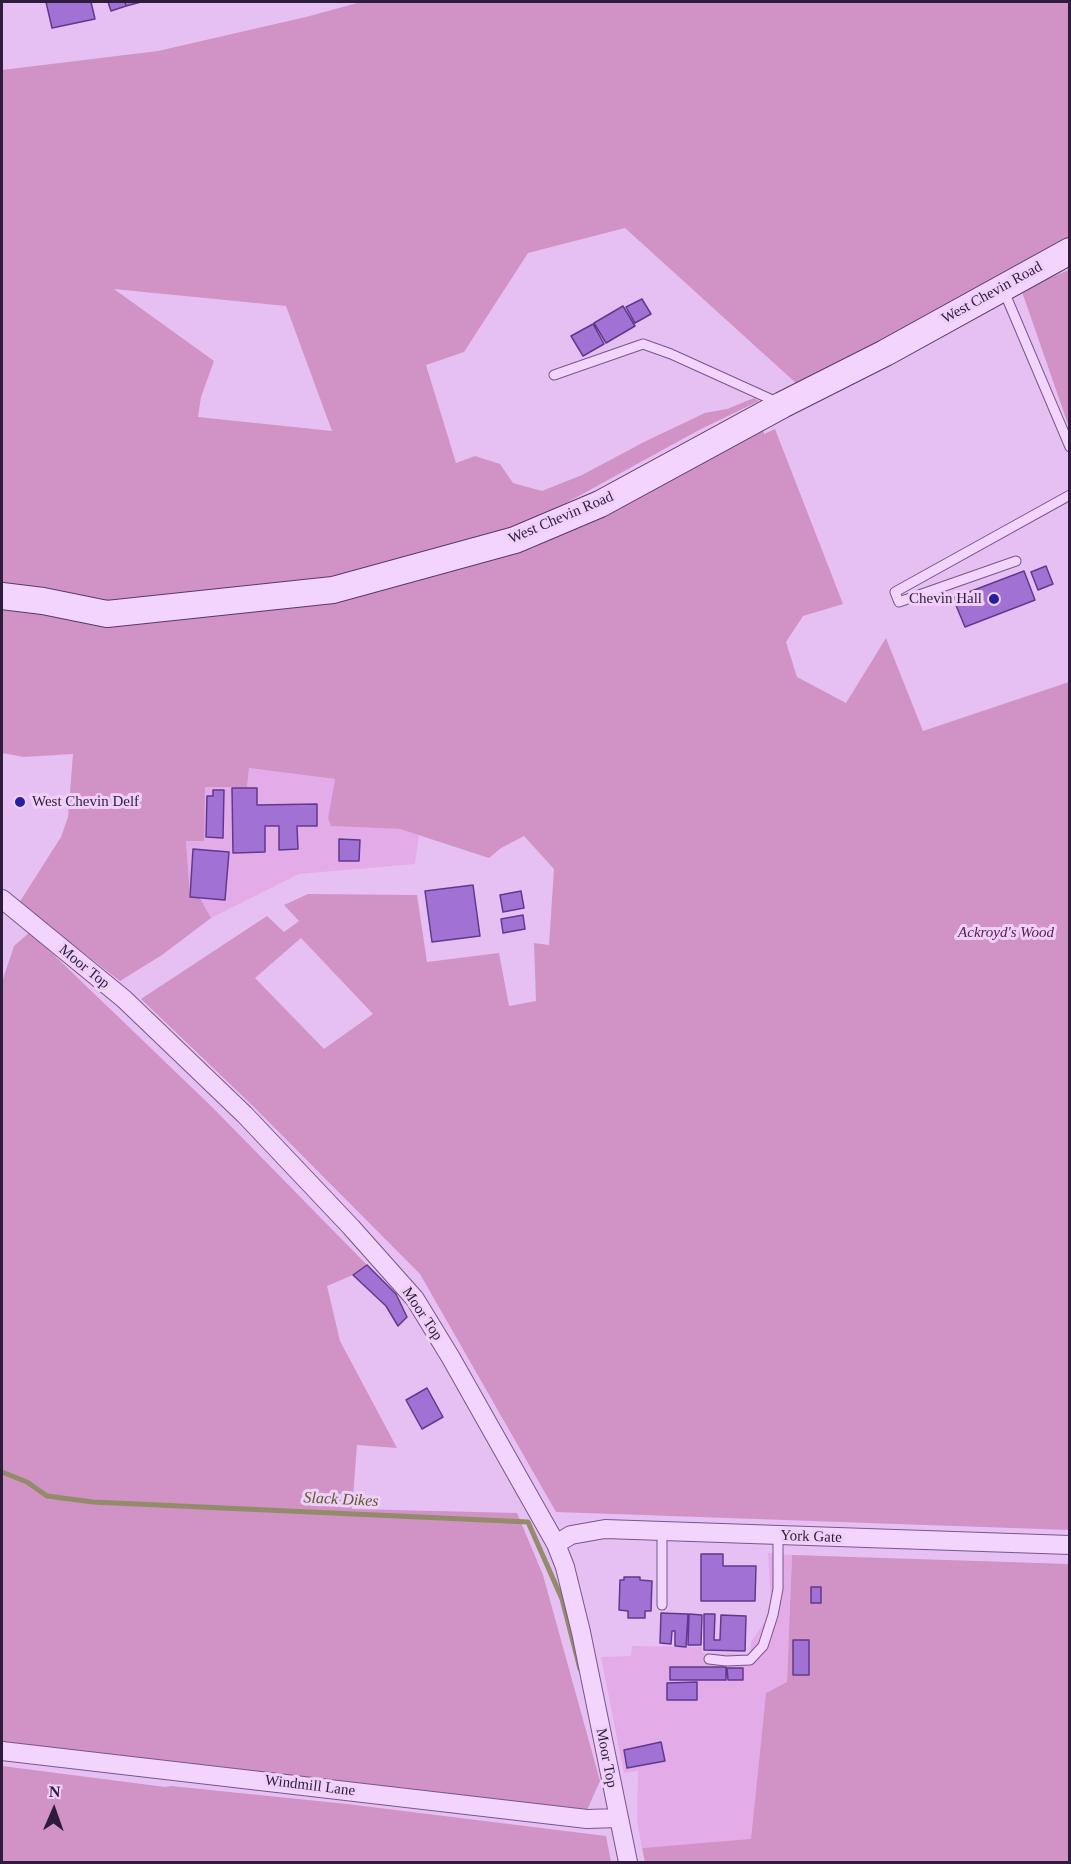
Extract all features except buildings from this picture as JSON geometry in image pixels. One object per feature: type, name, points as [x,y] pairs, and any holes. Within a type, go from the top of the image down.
[{"type":"street","name":"West Chevin Road","points":[[2,596],[43,601],[107,614],[333,590],[515,540],[600,504],[1070,251]]},
{"type":"street","name":"Moor Top","points":[[2,899],[124,999],[245,1115],[351,1227],[415,1299],[556,1544],[565,1567],[581,1632],[628,1863]]},
{"type":"street","name":"York Gate","points":[[556,1544],[571,1535],[605,1529],[1070,1545]]},
{"type":"street","name":"Windmill Lane","points":[[2,1751],[587,1819],[618,1818]]},
{"type":"lane","points":[[1002,288],[1070,447]]},
{"type":"lane","points":[[554,375],[643,344],[671,354],[782,405]]},
{"type":"lane","points":[[1016,561],[899,602],[896,592],[1070,495]]},
{"type":"lane","points":[[662,1531],[662,1605]]},
{"type":"lane","points":[[709,1659],[750,1660],[763,1646],[773,1616],[778,1589],[778,1536]]},
{"type":"shaded area","points":[[249,768],[335,779],[328,818],[332,826],[400,829],[419,835],[415,864],[299,874],[211,918],[200,898],[190,896],[186,841],[204,840],[204,787],[247,787]]},
{"type":"shaded area","points":[[768,1553],[792,1555],[787,1682],[766,1693],[751,1840],[642,1848],[637,1821],[638,1771],[624,1773],[601,1657],[631,1656],[632,1646],[702,1647],[702,1653],[750,1654],[751,1642],[765,1621],[771,1600]]},
{"type":"green space","points":[[361,2],[1069,2],[1069,244],[797,384],[625,228],[528,253],[464,352],[426,365],[456,463],[475,456],[500,464],[513,483],[542,491],[582,475],[705,413],[727,409],[754,398],[759,401],[699,430],[546,514],[480,539],[369,574],[108,603],[2,587],[2,70],[158,51]],"holes":[[[114,289],[286,306],[332,431],[198,417],[201,397],[214,361]]]},
{"type":"green space","points":[[1069,270],[1069,427],[1021,289]]},
{"type":"green space","name":"Ackroyd's Wood","points":[[763,424],[764,434],[775,429],[843,604],[803,616],[786,642],[797,677],[846,703],[886,638],[923,731],[1069,682],[1069,1530],[556,1512],[420,1274],[254,1107],[141,999],[267,916],[284,932],[299,921],[284,905],[308,894],[417,895],[427,962],[499,953],[509,1006],[536,1001],[534,943],[549,945],[554,869],[524,836],[501,848],[489,858],[400,829],[331,826],[328,818],[335,779],[249,768],[247,787],[205,787],[204,841],[186,841],[190,896],[200,898],[211,918],[162,955],[120,981],[19,903],[61,837],[68,817],[73,754],[24,757],[2,753],[2,609],[29,610],[424,577],[533,548]],"holes":[[[301,938],[373,1014],[324,1049],[255,978]]]},
{"type":"green space","points":[[30,932],[212,1107],[367,1265],[353,1275],[327,1286],[340,1341],[397,1448],[357,1445],[352,1509],[517,1513],[543,1575],[600,1781],[587,1810],[2,1744],[2,982],[14,946]]},
{"type":"green space","points":[[792,1555],[1069,1564],[1069,1862],[645,1862],[642,1848],[751,1839],[766,1693],[787,1682]]},
{"type":"green space","points":[[2,1766],[165,1787],[347,1804],[606,1836],[611,1862],[2,1862]]},
{"type":"waterway","name":"Slack Dikes","points":[[2,1472],[27,1482],[47,1496],[93,1502],[528,1522],[562,1599],[580,1669]]},
{"type":"place","name":"Chevin Hall","points":[[994,599]]},
{"type":"place","name":"West Chevin Delf","points":[[20,802]]}]
